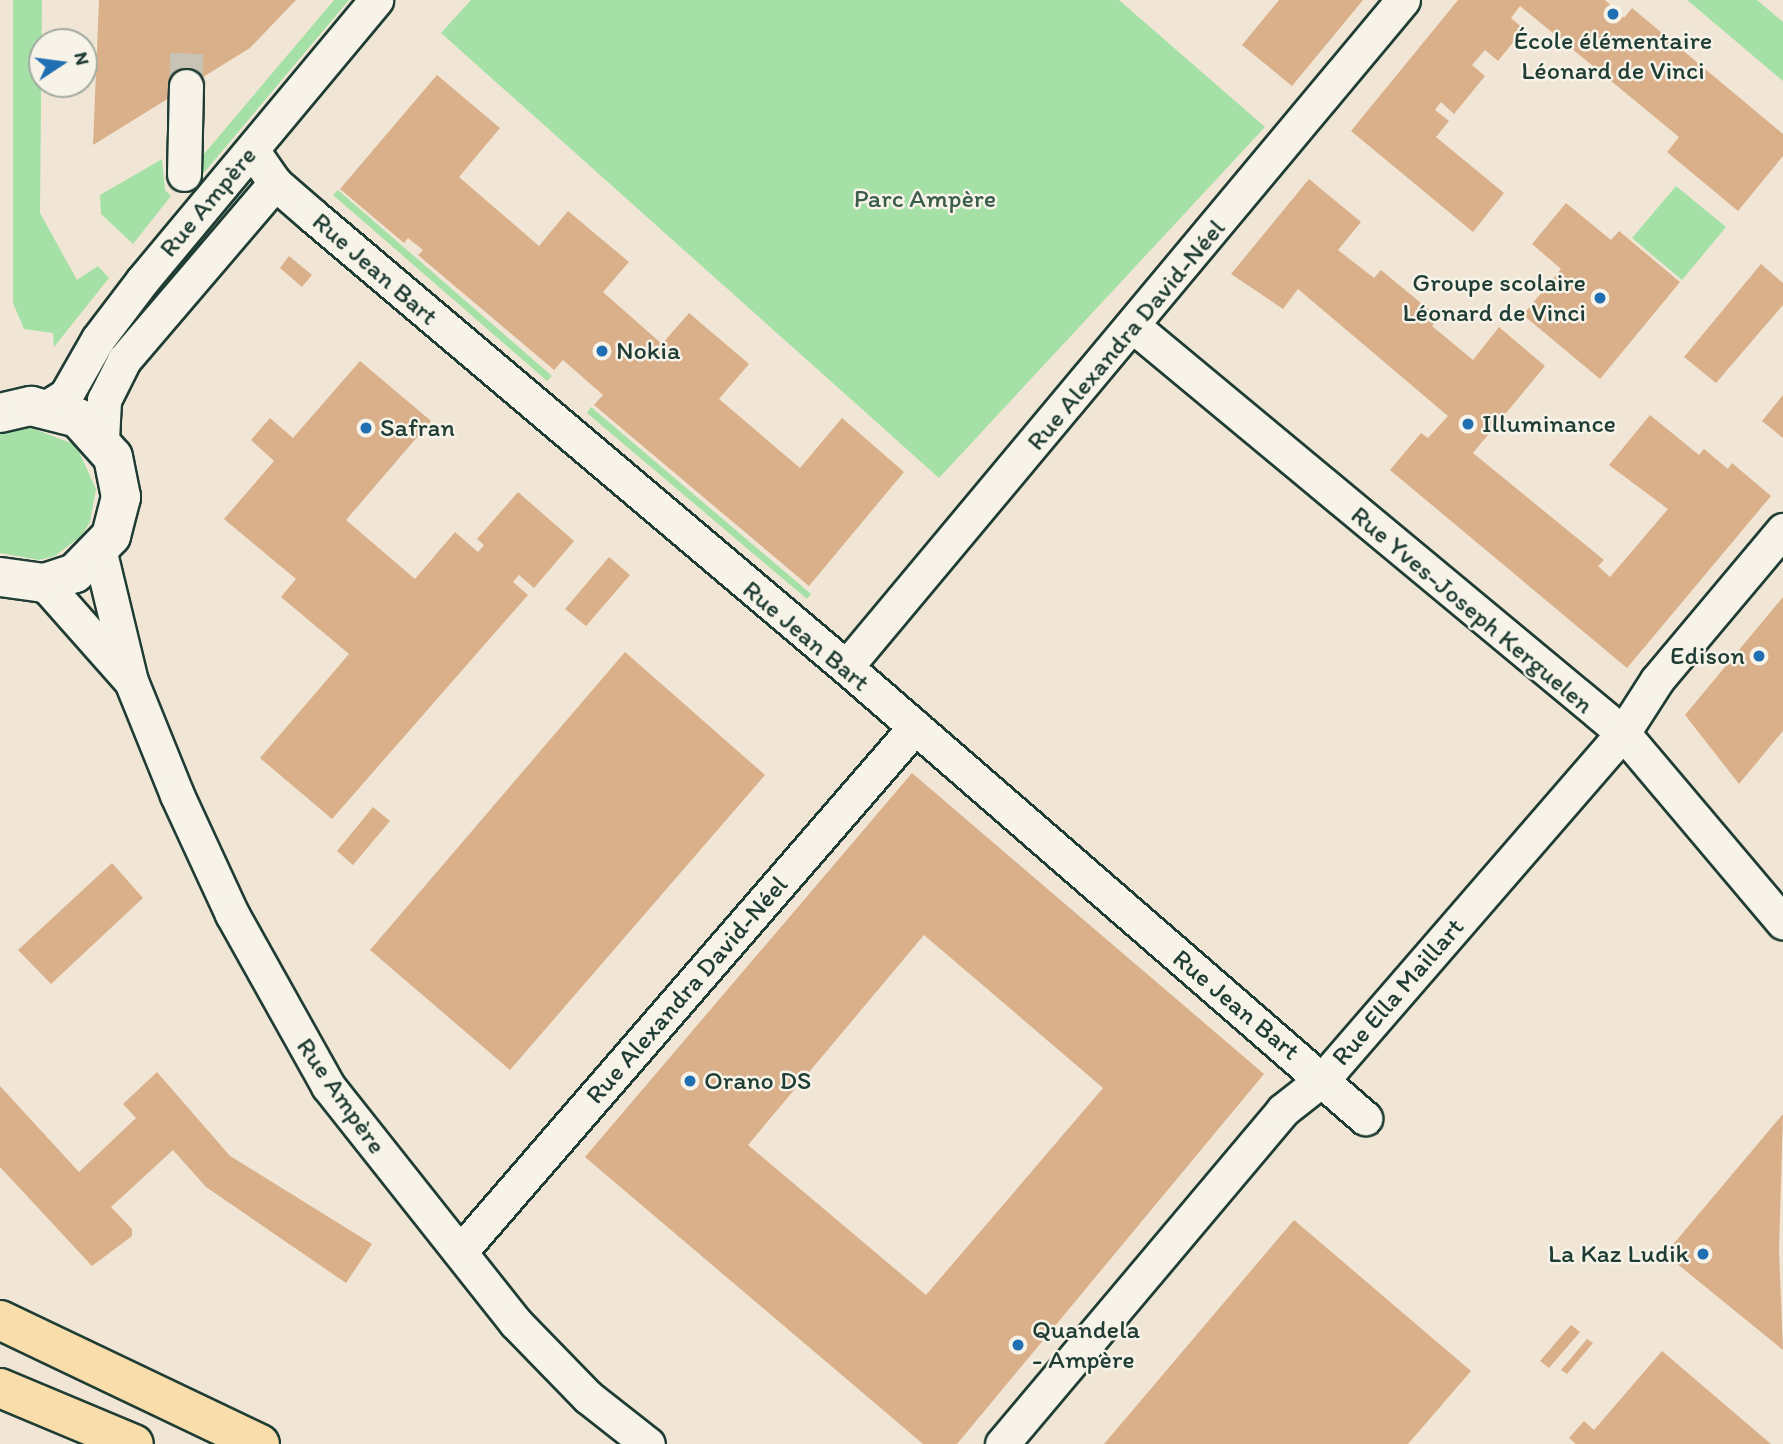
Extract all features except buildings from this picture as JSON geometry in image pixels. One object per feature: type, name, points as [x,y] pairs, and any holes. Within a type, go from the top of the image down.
[{"type":"main road","points":[[0,1320],[260,1444]]},
{"type":"main road","points":[[0,1388],[134,1444]]},
{"type":"street","name":"Rue Ampère","points":[[16,404],[66,395],[98,339],[142,281],[376,0]]},
{"type":"street","name":"Rue Alexandra David-Néel","points":[[846,667],[1404,0]]},
{"type":"street","points":[[184,174],[186,86]]},
{"type":"street","name":"Rue Jean Bart","points":[[252,150],[275,183],[846,667],[1277,1042],[1324,1078],[1365,1118]]},
{"type":"street","name":"Rue Ampère","points":[[102,439],[104,400],[124,360],[275,183]]},
{"type":"street","name":"Rue Yves-Joseph Kerguelen","points":[[1133,326],[1623,733],[1783,922]]},
{"type":"street","points":[[0,577],[44,583],[75,573],[100,553],[111,536],[121,497],[119,476],[102,439],[78,418],[16,404]]},
{"type":"street","name":"Rue Ella Maillart","points":[[1002,1444],[1283,1110],[1324,1078],[1623,733],[1657,680],[1783,530]]},
{"type":"street","name":"Rue Ampère","points":[[100,553],[131,681],[177,795],[272,991],[328,1086],[515,1322],[588,1397],[648,1444]]},
{"type":"street","name":"Rue Ampère","points":[[44,583],[131,681]]},
{"type":"street","name":"Rue Alexandra David-Néel","points":[[460,1252],[918,730]]},
{"type":"green space","points":[[13,0],[42,0],[42,28],[28,28],[28,98],[41,98],[40,213],[77,280],[98,266],[109,278],[54,347],[53,333],[24,329],[13,303]]},
{"type":"green space","points":[[334,0],[349,0],[202,175],[193,167]]},
{"type":"green space","name":"Parc Ampère","points":[[471,0],[1119,0],[1265,127],[939,478],[441,33]]},
{"type":"green space","points":[[1687,0],[1757,0],[1783,22],[1783,81]]},
{"type":"green space","points":[[162,159],[165,190],[171,196],[133,244],[101,214],[100,195]]},
{"type":"green space","points":[[1676,186],[1726,227],[1682,280],[1632,238]]},
{"type":"green space","points":[[338,190],[552,376],[547,381],[333,195]]},
{"type":"green space","points":[[591,407],[811,594],[807,599],[587,413]]},
{"type":"green space","points":[[29,427],[76,445],[96,489],[90,522],[81,536],[55,556],[39,560],[0,553],[0,434]]},
{"type":"tunnel","points":[[186,86],[187,40]]},
{"type":"place","name":"École élémentaire Léonard de Vinci","points":[[1613,14]]},
{"type":"place","name":"Groupe scolaire Léonard de Vinci","points":[[1600,298]]},
{"type":"place","name":"Nokia","points":[[602,351]]},
{"type":"place","name":"Illuminance","points":[[1468,424]]},
{"type":"place","name":"Safran","points":[[366,428]]},
{"type":"place","name":"Edison","points":[[1759,656]]},
{"type":"place","name":"Orano DS","points":[[690,1081]]},
{"type":"place","name":"La Kaz Ludik","points":[[1703,1254]]},
{"type":"place","name":"Quandela - Ampère","points":[[1018,1345]]}]
